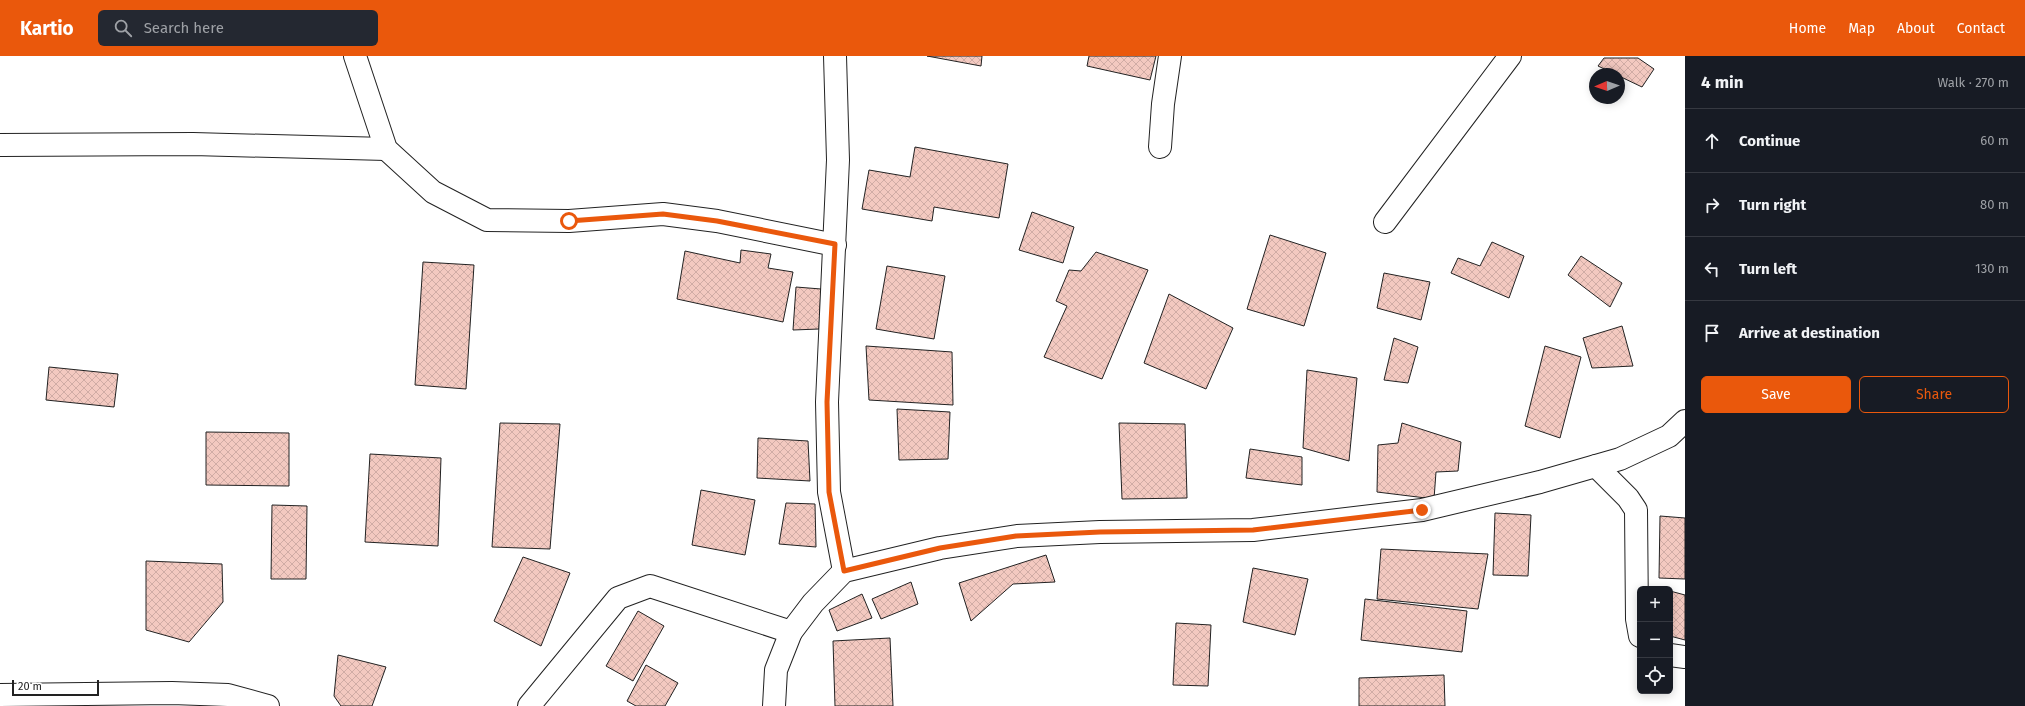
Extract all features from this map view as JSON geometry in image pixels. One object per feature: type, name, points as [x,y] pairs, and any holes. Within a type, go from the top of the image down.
[{"type":"street","points":[[355,56],[386,149],[433,192],[487,220],[569,221],[663,214],[717,221],[835,244]]},
{"type":"street","points":[[835,56],[838,160],[827,402],[829,492],[844,571]]},
{"type":"street","points":[[1160,147],[1163,104],[1170,56]]},
{"type":"street","points":[[1385,222],[1510,56]]},
{"type":"street","points":[[0,144],[193,144],[386,149]]},
{"type":"street","points":[[774,706],[776,670],[791,632],[813,603],[844,571],[940,548],[1016,536],[1100,532],[1253,530],[1422,510],[1540,482],[1620,459],[1669,436],[1685,421]]},
{"type":"street","points":[[1596,466],[1628,498],[1636,510],[1638,622]]},
{"type":"street","points":[[529,706],[618,598],[650,586],[791,632]]},
{"type":"street","points":[[1673,655],[1685,657]]},
{"type":"street","points":[[0,695],[172,693],[228,694],[268,706]]},
{"type":"building","points":[[927,56],[982,56],[981,66]]},
{"type":"building","points":[[1089,56],[1156,56],[1150,80],[1087,66]]},
{"type":"building","points":[[1604,58],[1638,58],[1654,69],[1642,87],[1625,79],[1625,68],[1602,68],[1598,66]]},
{"type":"building","points":[[915,147],[1008,164],[999,218],[934,207],[932,221],[862,209],[869,170],[910,177]]},
{"type":"building","points":[[1032,212],[1074,227],[1063,263],[1019,250]]},
{"type":"building","points":[[1270,235],[1326,253],[1304,326],[1247,309]]},
{"type":"building","points":[[1492,242],[1524,256],[1509,298],[1451,273],[1458,258],[1480,266]]},
{"type":"building","points":[[741,250],[771,254],[768,268],[793,272],[783,322],[677,299],[685,251],[740,263]]},
{"type":"building","points":[[1096,252],[1148,270],[1102,379],[1044,357],[1067,306],[1056,301],[1069,270],[1081,271]]},
{"type":"building","points":[[1581,256],[1622,283],[1610,307],[1568,275]]},
{"type":"building","points":[[423,262],[474,265],[466,389],[415,385]]},
{"type":"building","points":[[887,266],[945,276],[934,339],[876,329]]},
{"type":"building","points":[[1384,273],[1430,282],[1421,320],[1377,308]]},
{"type":"building","points":[[796,287],[821,289],[819,329],[793,330]]},
{"type":"building","points":[[1169,294],[1233,328],[1206,389],[1144,363]]},
{"type":"building","points":[[1622,326],[1633,366],[1592,368],[1583,338]]},
{"type":"building","points":[[1394,338],[1418,347],[1408,383],[1384,380]]},
{"type":"building","points":[[866,346],[952,352],[953,405],[869,400]]},
{"type":"building","points":[[1545,346],[1581,357],[1560,438],[1525,426]]},
{"type":"building","points":[[49,367],[118,374],[114,407],[46,400]]},
{"type":"building","points":[[1307,370],[1357,378],[1349,461],[1303,448]]},
{"type":"building","points":[[897,409],[950,412],[948,459],[899,460]]},
{"type":"building","points":[[500,423],[560,424],[550,549],[492,547]]},
{"type":"building","points":[[1119,423],[1185,424],[1187,498],[1122,499]]},
{"type":"building","points":[[1402,423],[1461,442],[1458,471],[1436,472],[1434,499],[1377,492],[1378,445],[1398,443]]},
{"type":"building","points":[[206,432],[289,433],[289,486],[206,485]]},
{"type":"building","points":[[758,438],[808,441],[810,481],[757,478]]},
{"type":"building","points":[[1250,449],[1302,457],[1302,485],[1246,478]]},
{"type":"building","points":[[370,454],[441,458],[438,546],[365,542]]},
{"type":"building","points":[[701,490],[755,500],[745,555],[692,545]]},
{"type":"building","points":[[786,503],[815,504],[816,547],[779,544]]},
{"type":"building","points":[[272,505],[307,506],[306,579],[271,579]]},
{"type":"building","points":[[1495,513],[1531,515],[1528,576],[1493,575]]},
{"type":"building","points":[[1660,516],[1685,518],[1685,579],[1659,578]]},
{"type":"building","points":[[1381,549],[1488,554],[1478,609],[1377,599]]},
{"type":"building","points":[[1046,555],[1055,582],[1013,584],[971,621],[959,583]]},
{"type":"building","points":[[523,557],[570,573],[541,646],[494,621]]},
{"type":"building","points":[[146,561],[222,564],[223,602],[189,642],[146,630]]},
{"type":"building","points":[[1253,568],[1308,579],[1295,635],[1243,622]]},
{"type":"building","points":[[911,582],[918,604],[881,619],[872,599]]},
{"type":"building","points":[[1673,592],[1685,595],[1685,640],[1673,637]]},
{"type":"building","points":[[862,594],[872,618],[837,631],[829,610]]},
{"type":"building","points":[[1365,599],[1467,611],[1462,652],[1361,640]]},
{"type":"building","points":[[638,611],[664,626],[633,681],[606,666]]},
{"type":"building","points":[[1176,623],[1211,625],[1208,686],[1173,685]]},
{"type":"building","points":[[890,638],[893,706],[835,706],[833,641]]},
{"type":"building","points":[[338,655],[386,667],[372,706],[341,706],[334,696]]},
{"type":"building","points":[[646,665],[678,683],[665,706],[636,706],[627,701]]},
{"type":"building","points":[[1444,675],[1445,706],[1359,706],[1359,678]]},
{"type":"route","points":[[569,221],[663,214],[717,221],[835,244],[827,402],[829,492],[844,571],[940,548],[1016,536],[1100,532],[1253,530],[1422,510]]}]
